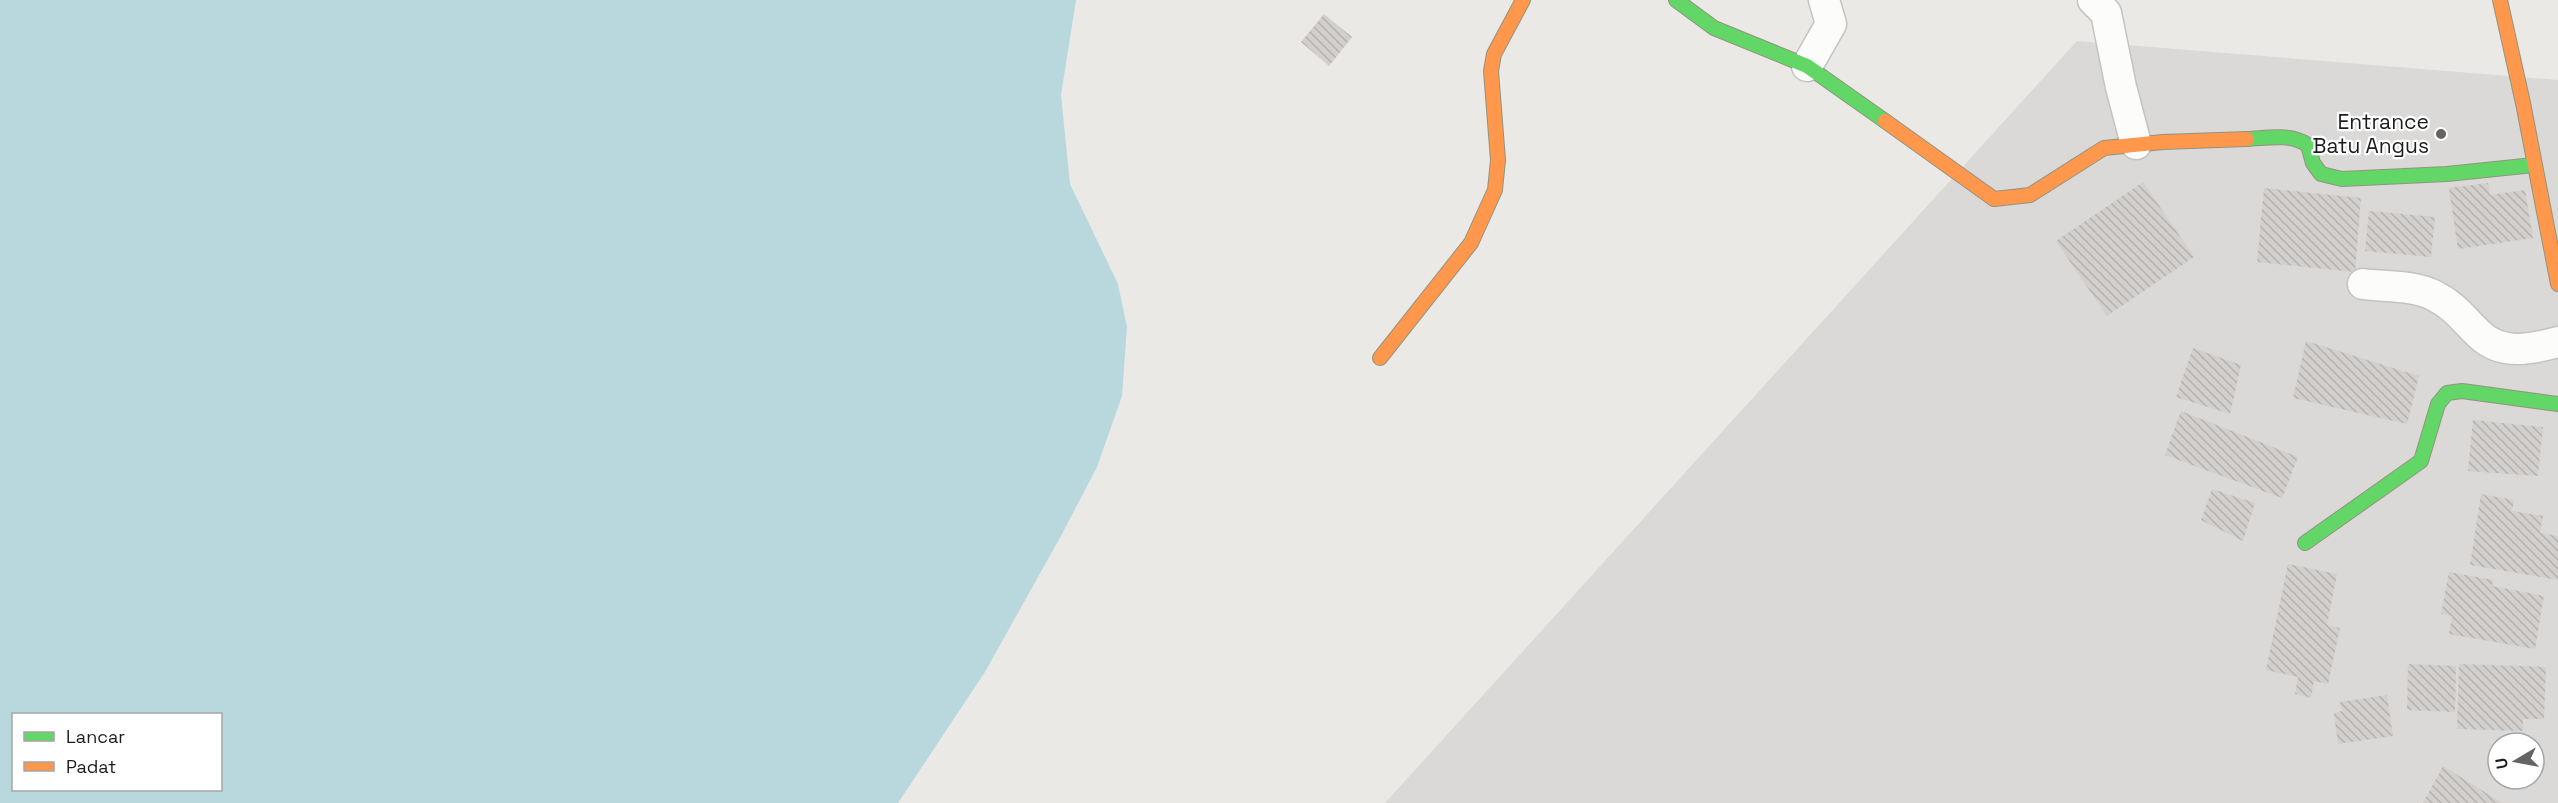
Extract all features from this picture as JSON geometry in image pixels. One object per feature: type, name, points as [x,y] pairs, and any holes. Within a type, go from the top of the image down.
[{"type":"main road","points":[[1380,358],[1470,243],[1495,190],[1498,160],[1491,71],[1494,54],[1523,0]]},
{"type":"main road","points":[[1676,0],[1714,28],[1807,66],[1994,199],[2030,195],[2104,148],[2136,144],[2288,137],[2300,139],[2308,145],[2313,163],[2321,174],[2342,179],[2447,174],[2534,165]]},
{"type":"main road","points":[[2500,0],[2523,103],[2558,284]]},
{"type":"main road","points":[[2305,543],[2421,461],[2438,404],[2447,393],[2462,391],[2558,404]]},
{"type":"street","points":[[1807,66],[1831,24],[1824,0]]},
{"type":"street","points":[[2093,0],[2106,13],[2121,87],[2136,144]]},
{"type":"street","points":[[2363,284],[2417,290],[2433,295],[2454,308],[2481,337],[2507,350],[2534,349],[2558,342]]},
{"type":"shaded area","points":[[2077,41],[2558,80],[2558,803],[1385,803]]},
{"type":"water","points":[[0,0],[1076,0],[1061,95],[1070,184],[1118,284],[1127,327],[1122,396],[1097,467],[1062,534],[985,672],[898,803],[0,803]]},
{"type":"building","points":[[1324,14],[1352,37],[1329,66],[1301,42]]},
{"type":"building","points":[[2143,182],[2194,257],[2107,316],[2056,241]]},
{"type":"building","points":[[2488,183],[2490,195],[2525,190],[2533,238],[2458,249],[2449,188]]},
{"type":"building","points":[[2264,188],[2361,198],[2355,272],[2257,262]]},
{"type":"building","points":[[2369,211],[2435,217],[2431,257],[2365,251]]},
{"type":"building","points":[[2306,341],[2419,376],[2407,424],[2293,398]]},
{"type":"building","points":[[2193,348],[2241,365],[2230,414],[2176,397]]},
{"type":"building","points":[[2181,411],[2298,457],[2282,498],[2165,455]]},
{"type":"building","points":[[2473,420],[2543,427],[2538,476],[2468,471]]},
{"type":"building","points":[[2212,489],[2255,503],[2243,541],[2201,520]]},
{"type":"building","points":[[2481,494],[2514,500],[2512,511],[2543,516],[2540,533],[2558,536],[2558,580],[2470,565]]},
{"type":"building","points":[[2288,564],[2337,574],[2327,625],[2340,628],[2328,684],[2314,681],[2311,698],[2295,694],[2298,677],[2266,670]]},
{"type":"building","points":[[2449,572],[2493,580],[2492,586],[2544,596],[2535,649],[2449,634],[2452,616],[2441,614]]},
{"type":"building","points":[[2408,664],[2456,666],[2455,712],[2407,710]]},
{"type":"building","points":[[2459,664],[2546,667],[2544,719],[2523,719],[2523,731],[2457,729]]},
{"type":"building","points":[[2387,695],[2393,736],[2338,744],[2334,713],[2342,711],[2340,702]]},
{"type":"building","points":[[2443,766],[2502,803],[2423,803]]},
{"type":"traffic: fast","points":[[1676,0],[1714,28],[1807,66],[1885,121]]},
{"type":"traffic: fast","points":[[2247,139],[2279,137],[2301,141],[2308,145],[2313,163],[2321,174],[2342,179],[2447,174],[2534,165]]},
{"type":"traffic: fast","points":[[2305,543],[2421,461],[2438,404],[2447,393],[2462,391],[2558,404]]},
{"type":"traffic: slow","points":[[1380,358],[1471,243],[1495,190],[1498,160],[1491,71],[1494,54],[1523,0]]},
{"type":"traffic: slow","points":[[2500,0],[2523,103],[2558,284]]},
{"type":"traffic: slow","points":[[1885,121],[1994,199],[2030,195],[2104,148],[2163,142],[2247,139]]},
{"type":"place","name":"Entrance Batu Angus","points":[[2441,134]]}]
